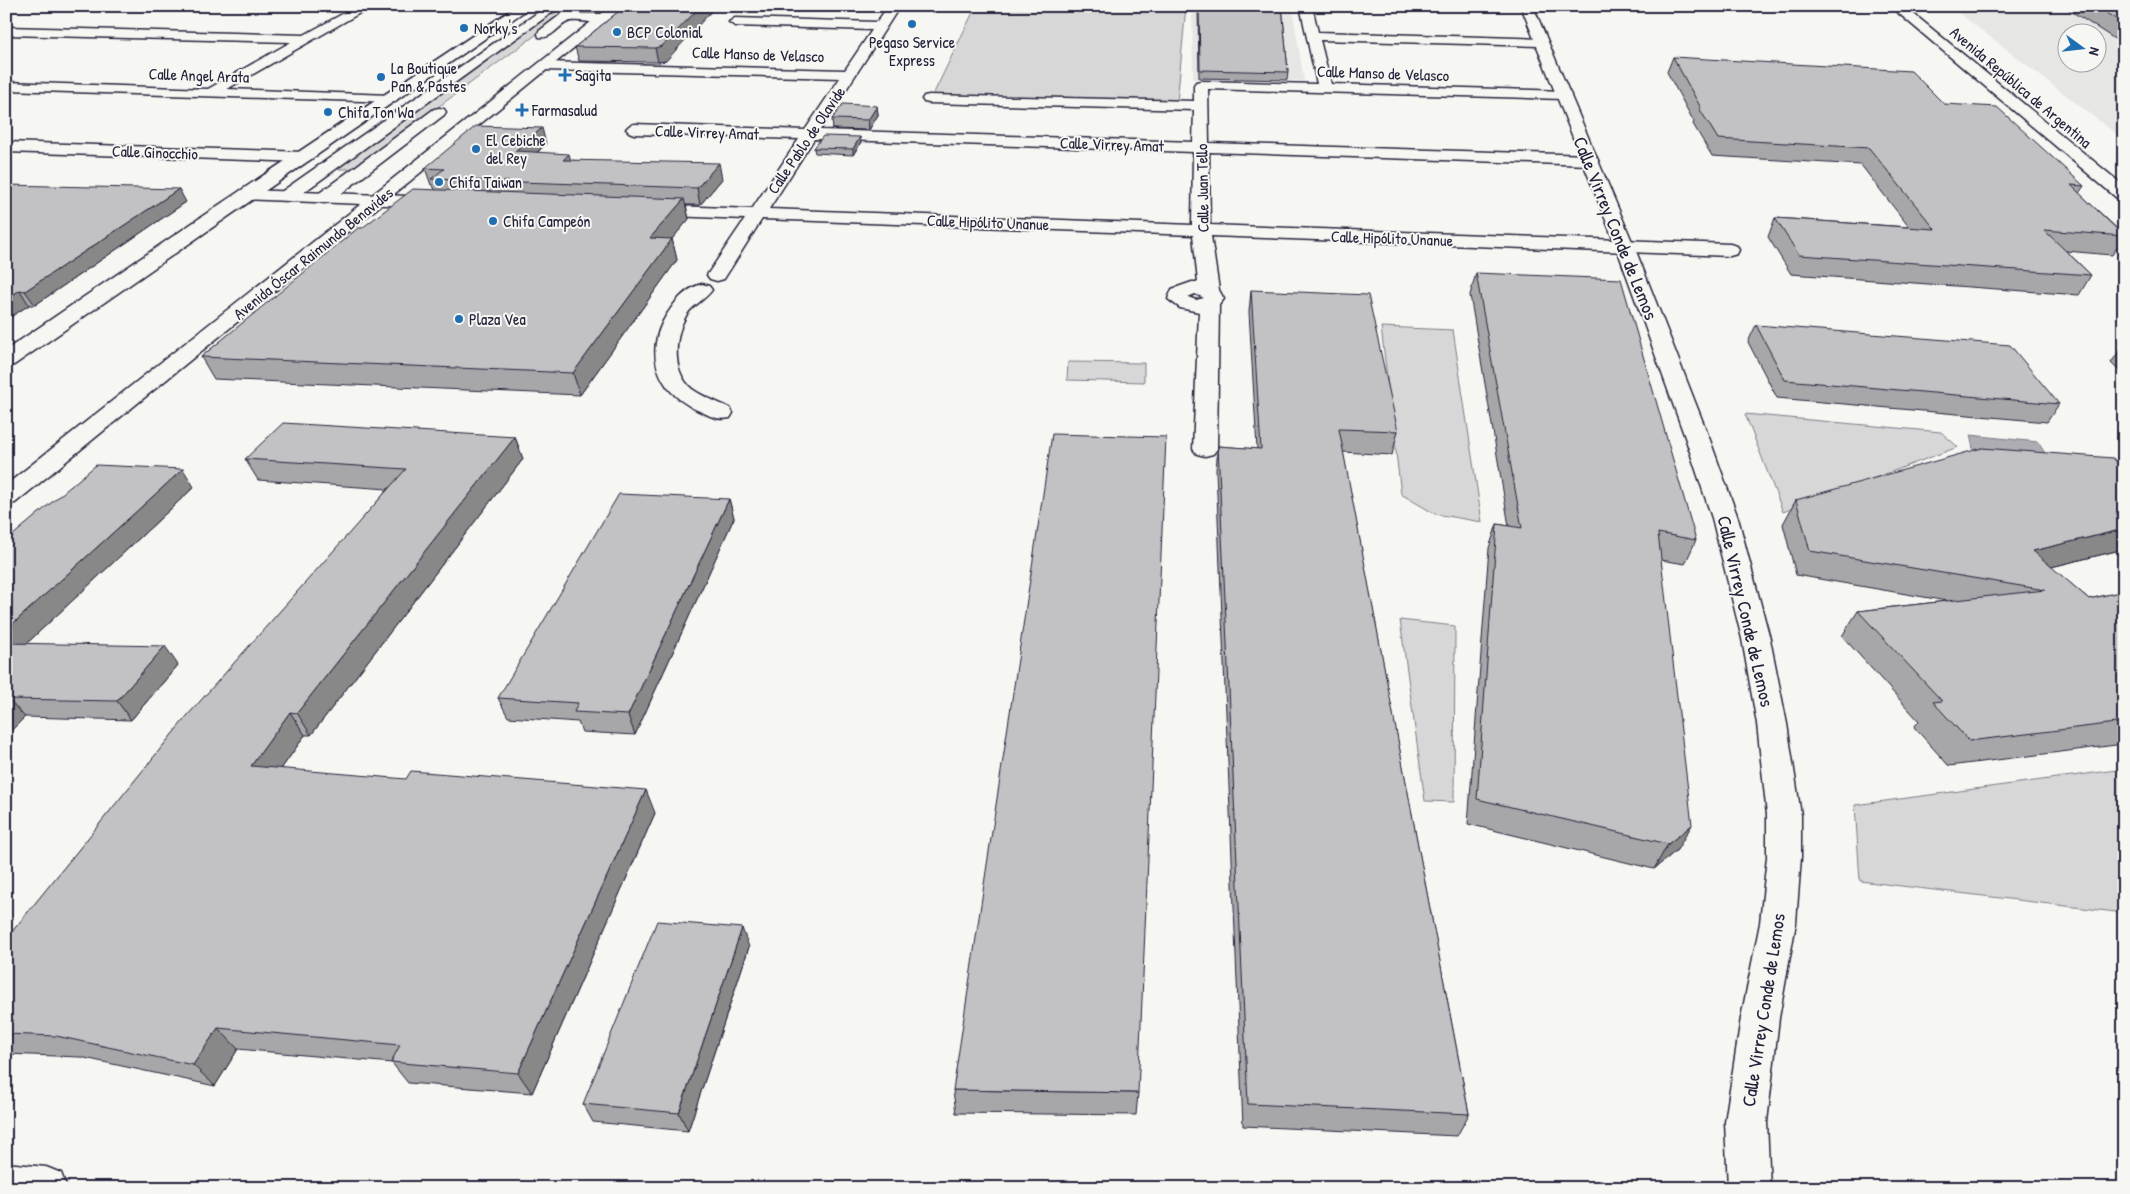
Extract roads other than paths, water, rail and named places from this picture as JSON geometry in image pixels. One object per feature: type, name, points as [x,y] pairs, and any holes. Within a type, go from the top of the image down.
[{"type":"street","points":[[210,94],[366,6]]},
{"type":"street","points":[[6,360],[526,6]]},
{"type":"street","points":[[510,17],[539,18],[580,6]]},
{"type":"street","name":"Avenida Óscar Raimundo Benavides","points":[[6,498],[380,200],[619,6]]},
{"type":"street","name":"Calle Pablo de Olavide","points":[[722,412],[684,392],[672,380],[667,365],[666,350],[668,335],[674,320],[684,305],[702,290],[714,292],[728,280],[757,214],[894,6]]},
{"type":"street","points":[[1306,6],[1325,88]]},
{"type":"street","name":"Calle Virrey Conde de Lemos","points":[[1527,6],[1625,246],[1725,518],[1756,639],[1774,742],[1784,815],[1784,857],[1778,922],[1760,1018],[1746,1122],[1749,1188]]},
{"type":"street","name":"Avenida República de Argentina","points":[[1896,6],[2124,195]]},
{"type":"street","points":[[560,12],[604,18]]},
{"type":"street","points":[[534,41],[560,12]]},
{"type":"street","points":[[288,196],[539,18]]},
{"type":"street","points":[[734,22],[882,26]]},
{"type":"street","points":[[1921,27],[1946,28]]},
{"type":"street","points":[[6,31],[307,39]]},
{"type":"street","points":[[1313,36],[1541,42]]},
{"type":"street","points":[[1958,57],[1984,58]]},
{"type":"street","points":[[439,66],[472,66]]},
{"type":"street","name":"Calle Manso de Velasco","points":[[546,66],[849,74]]},
{"type":"street","name":"Calle Manso de Velasco","points":[[1201,85],[1564,95]]},
{"type":"street","name":"Calle Juan Tello","points":[[1201,85],[1201,230],[1209,297],[1206,450]]},
{"type":"street","name":"Calle Angel Arata","points":[[7,86],[210,94],[390,98]]},
{"type":"street","points":[[929,99],[1202,106]]},
{"type":"street","name":"Avenida Óscar Raimundo Benavides","points":[[324,198],[448,105]]},
{"type":"street","points":[[2042,127],[2072,129]]},
{"type":"street","name":"Calle Virrey Amat","points":[[634,129],[1590,160]]},
{"type":"street","name":"Calle Ginocchio","points":[[6,147],[304,157]]},
{"type":"street","points":[[6,164],[38,148]]},
{"type":"street","points":[[246,195],[451,203]]},
{"type":"street","name":"Calle Hipólito Unanue","points":[[628,210],[1730,250]]},
{"type":"street","points":[[6,1184],[46,1188]]},
{"type":"place","name":"Pegaso Service Express","points":[[912,24]]},
{"type":"place","name":"Norky's","points":[[464,28]]},
{"type":"place","name":"BCP Colonial","points":[[617,32]]},
{"type":"place","name":"Sagita","points":[[565,75]]},
{"type":"place","name":"La Boutique Pan & Pastes","points":[[381,77]]},
{"type":"place","name":"Farmasalud","points":[[522,110]]},
{"type":"place","name":"Chifa Ton Wa","points":[[328,112]]},
{"type":"place","name":"El Cebiche del Rey","points":[[476,149]]},
{"type":"place","name":"Chifa Taiwan","points":[[439,182]]},
{"type":"place","name":"Chifa Campeón","points":[[493,221]]},
{"type":"place","name":"Plaza Vea","points":[[459,319]]}]
